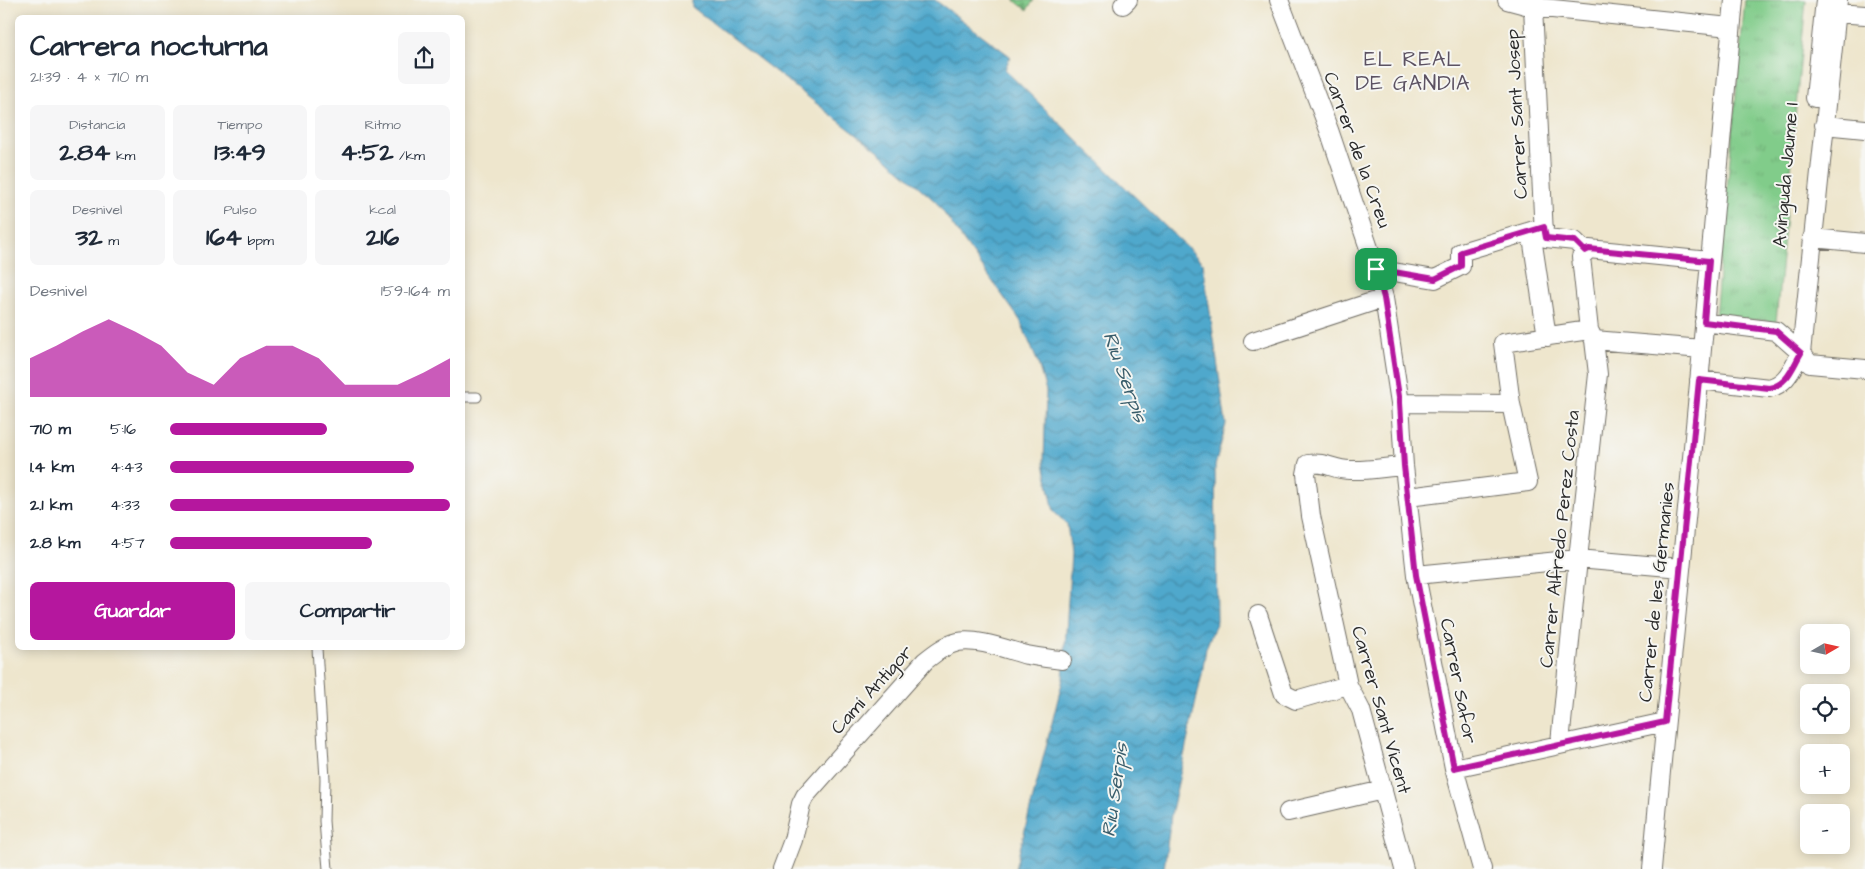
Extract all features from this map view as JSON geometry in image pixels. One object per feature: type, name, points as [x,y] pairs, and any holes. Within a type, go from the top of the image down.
[{"type":"street","name":"Carrer de la Creu","points":[[1279,0],[1329,130],[1384,298],[1400,403],[1408,497]]},
{"type":"street","points":[[1507,0],[1730,27]]},
{"type":"street","name":"Carrer de les Germanies","points":[[1652,869],[1734,0]]},
{"type":"street","name":"Avinguda Jaume I","points":[[1801,353],[1793,332],[1825,0]]},
{"type":"street","name":"Carrer Sant Josep","points":[[1534,4],[1538,229],[1546,337]]},
{"type":"street","points":[[1837,7],[1865,16]]},
{"type":"street","name":"Avinguda Jaume I","points":[[1699,380],[1769,388],[1784,382],[1801,353],[1837,7]]},
{"type":"street","points":[[1824,126],[1865,129]]},
{"type":"street","points":[[1376,269],[1435,279],[1461,266],[1461,252],[1538,229],[1546,238],[1575,241],[1585,251],[1589,249],[1709,261]]},
{"type":"street","points":[[1812,238],[1865,243]]},
{"type":"street","name":"Carrer Alfredo Perez Costa","points":[[1560,743],[1598,374],[1581,257],[1585,251]]},
{"type":"street","points":[[1254,341],[1384,298]]},
{"type":"street","points":[[1704,322],[1776,331],[1801,353],[1810,364],[1865,369]]},
{"type":"street","points":[[1408,497],[1528,482],[1511,404],[1503,343],[1546,337],[1592,335],[1702,349]]},
{"type":"street","points":[[1400,403],[1511,404]]},
{"type":"street","name":"Carrer Sant Vicent","points":[[1404,466],[1350,470],[1318,462],[1308,464],[1306,474],[1311,516],[1348,685],[1361,710],[1404,869]]},
{"type":"street","name":"Carrer Safor","points":[[1408,497],[1416,575],[1454,768],[1482,869]]},
{"type":"street","points":[[1416,575],[1578,559],[1681,568]]},
{"type":"street","points":[[1258,615],[1284,694],[1296,700],[1348,685]]},
{"type":"street","name":"Camí Antigor","points":[[782,869],[793,840],[801,804],[805,796],[925,661],[935,653],[957,642],[965,641],[1030,656],[1062,660]]},
{"type":"street","points":[[1454,768],[1560,743],[1665,722]]},
{"type":"street","points":[[1288,812],[1383,790]]},
{"type":"lane","points":[[465,397],[477,397]]},
{"type":"lane","points":[[317,650],[325,785],[324,821],[328,869]]},
{"type":"green space","points":[[1014,0],[1034,0],[1027,10]]},
{"type":"green space","points":[[1745,0],[1806,0],[1776,322],[1715,316]]},
{"type":"water","name":"Riu Serpis","points":[[692,0],[935,0],[1010,56],[1005,70],[1203,263],[1226,424],[1215,466],[1217,621],[1206,648],[1171,815],[1164,869],[1015,869],[1063,679],[1071,554],[1067,524],[1054,512],[1044,463],[1046,391],[1038,363],[1020,320],[936,202],[879,152],[692,7]]},
{"type":"district","name":"EL REAL DE GANDIA","points":[[1413,71]]},
{"type":"route","points":[[1544,227],[1546,238],[1575,241],[1585,251],[1589,249],[1709,261],[1704,322],[1776,331],[1801,353],[1784,382],[1769,388],[1699,380],[1665,722],[1560,743],[1454,768],[1416,575],[1404,466],[1400,403],[1384,298],[1376,269],[1435,279],[1461,266],[1461,252],[1544,227]]}]
